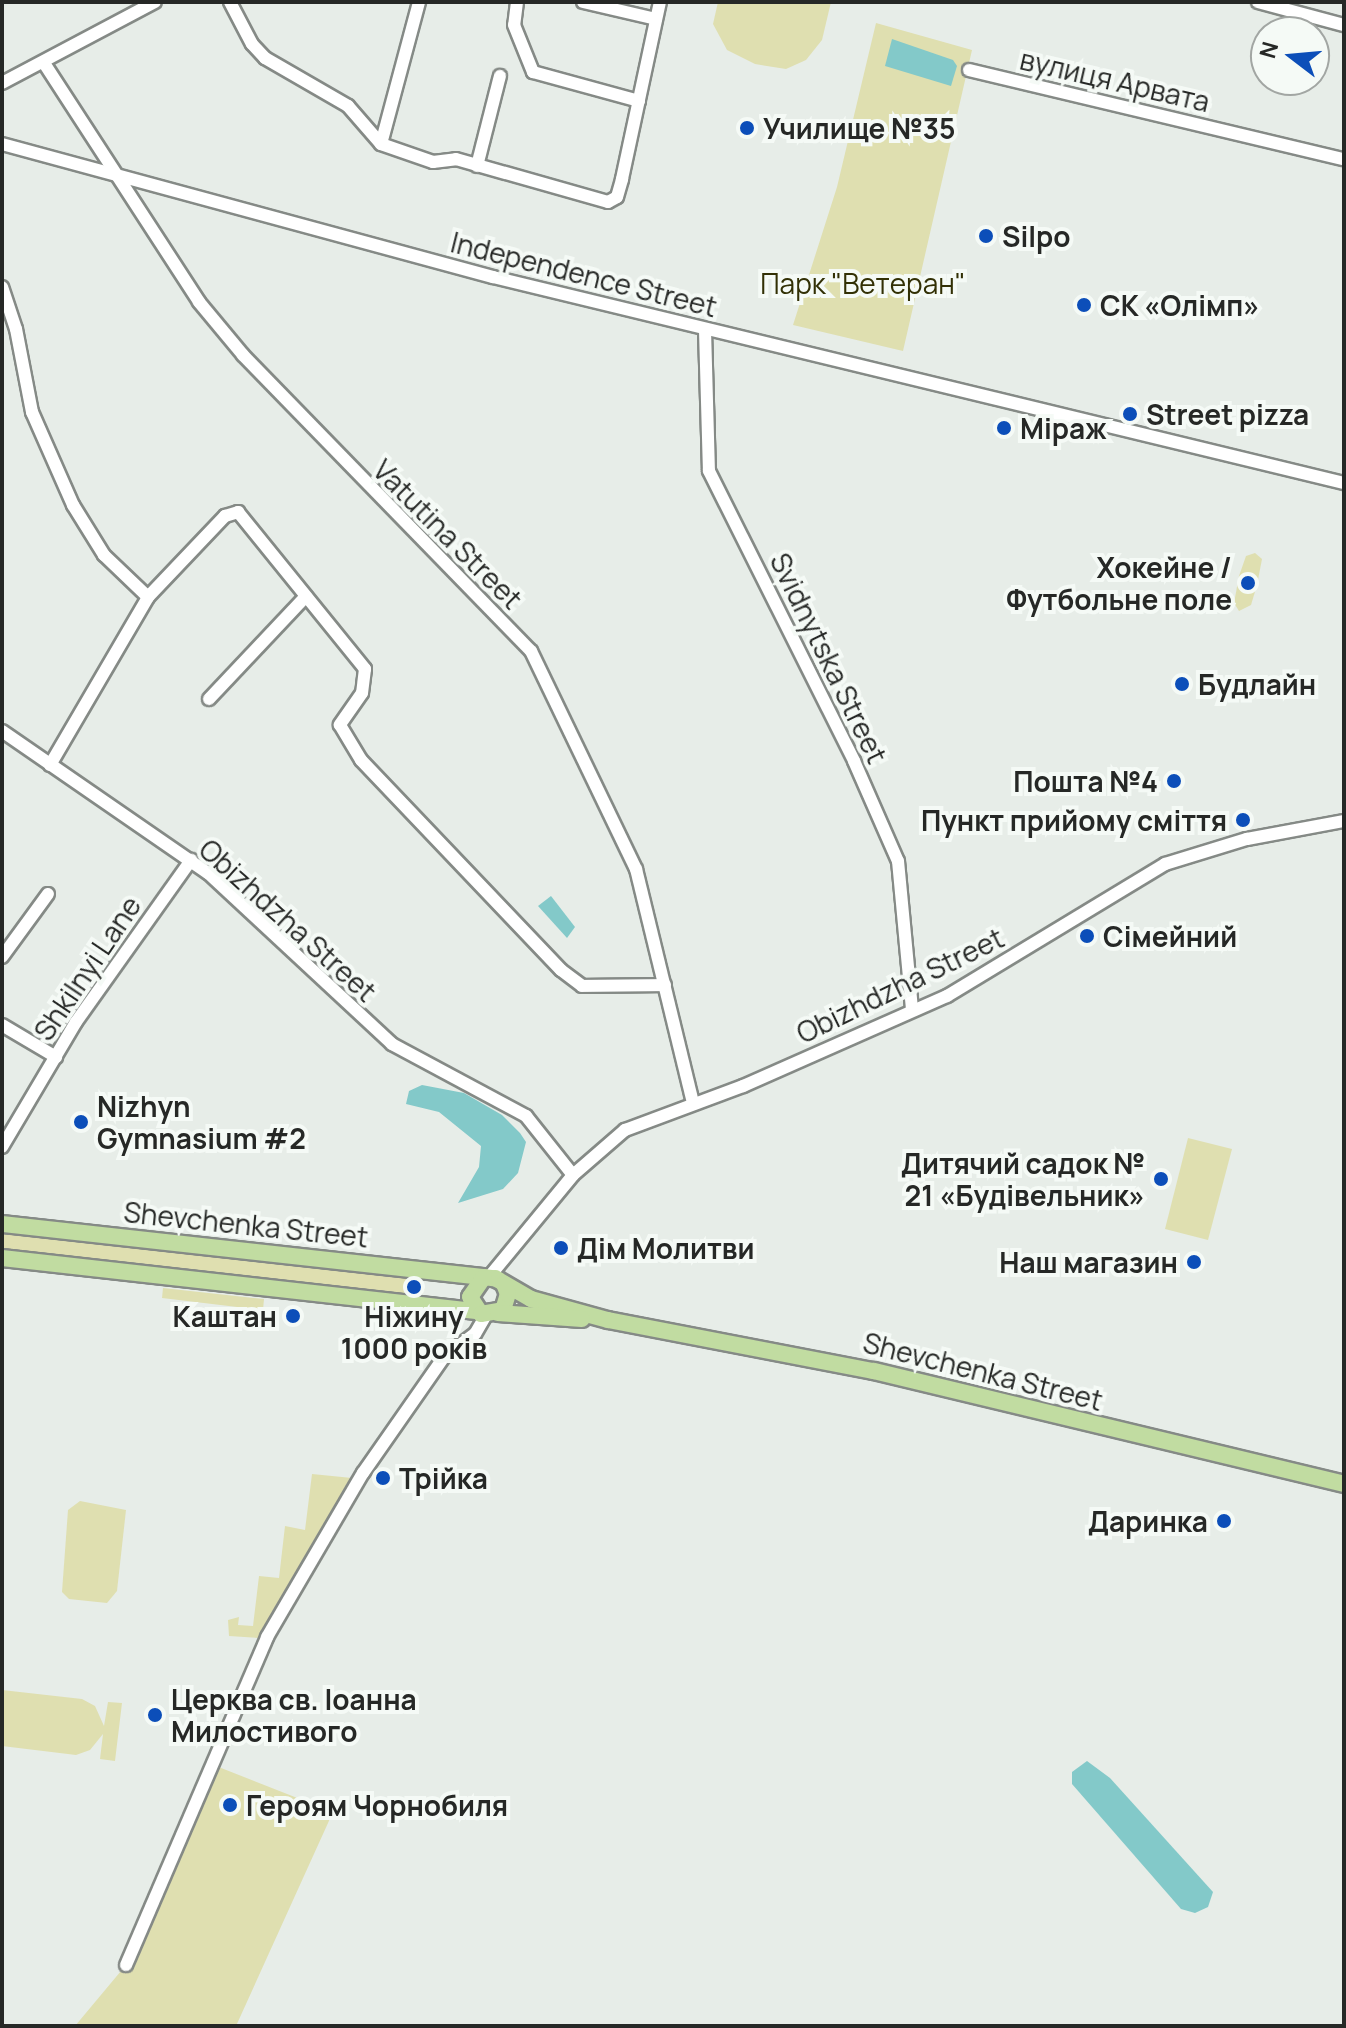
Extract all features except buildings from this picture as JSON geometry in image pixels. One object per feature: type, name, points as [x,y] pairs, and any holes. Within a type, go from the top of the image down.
[{"type":"main road","name":"Shevchenka Street","points":[[2,1224],[495,1280],[531,1299],[608,1320],[874,1371],[1344,1484]]},
{"type":"main road","name":"Shevchenka Street","points":[[2,1258],[484,1313],[608,1320]]},
{"type":"main road","points":[[495,1280],[508,1300],[484,1313],[470,1292],[495,1280]]},
{"type":"street","points":[[2,83],[155,2]]},
{"type":"street","points":[[230,2],[252,44],[265,58],[348,106],[381,144],[433,162],[456,159],[608,202],[617,197],[660,2]]},
{"type":"street","points":[[381,144],[419,2]]},
{"type":"street","points":[[517,2],[514,25],[533,72],[639,101]]},
{"type":"street","points":[[583,2],[656,19]]},
{"type":"street","points":[[1258,2],[1344,25]]},
{"type":"street","name":"Vatutina Street","points":[[44,63],[199,302],[243,355],[531,651],[636,869],[693,1103]]},
{"type":"street","name":"вулиця Арвата","points":[[969,70],[1344,159]]},
{"type":"street","points":[[477,166],[500,76]]},
{"type":"street","name":"Independence Street","points":[[2,144],[705,330],[1344,483]]},
{"type":"street","points":[[2,287],[16,329],[32,412],[73,505],[104,555],[148,597]]},
{"type":"street","name":"Svidnytska Street","points":[[705,330],[709,471],[854,761],[898,861],[912,1010]]},
{"type":"street","points":[[50,765],[148,597],[231,512],[238,512],[267,544],[365,669],[362,693],[340,725],[347,743],[371,771],[561,970],[582,986],[665,985]]},
{"type":"street","points":[[209,699],[306,596]]},
{"type":"street","name":"Obizhdzha Street","points":[[2,731],[191,860],[379,1035],[526,1116],[573,1175]]},
{"type":"street","name":"Obizhdzha Street","points":[[495,1280],[573,1175],[625,1130],[912,1010],[997,968],[1121,892],[1195,853],[1344,821]]},
{"type":"street","name":"Shkilnyi Lane","points":[[2,1147],[56,1057],[191,860]]},
{"type":"street","points":[[2,957],[48,894]]},
{"type":"street","points":[[2,1025],[56,1057]]},
{"type":"street","points":[[126,1965],[267,1637],[363,1473],[444,1357],[471,1337],[484,1313]]},
{"type":"green space","points":[[718,2],[831,2],[822,40],[806,60],[786,69],[755,64],[727,50],[713,24]]},
{"type":"green space","name":"Парк \"Ветеран\"","points":[[876,23],[972,50],[903,351],[793,325],[837,187]]},
{"type":"green space","name":"Хокейне / Футбольне поле","points":[[1255,553],[1262,559],[1257,585],[1251,605],[1239,611],[1234,603],[1239,576],[1246,556]]},
{"type":"green space","points":[[1188,1138],[1232,1149],[1208,1240],[1165,1229]]},
{"type":"green space","points":[[2,1228],[418,1277],[425,1289],[420,1298],[2,1251]]},
{"type":"green space","points":[[163,1288],[264,1299],[263,1310],[162,1298]]},
{"type":"green space","points":[[312,1474],[352,1478],[259,1638],[229,1636],[228,1620],[239,1617],[238,1625],[253,1626],[259,1576],[279,1578],[285,1526],[305,1530]]},
{"type":"green space","points":[[80,1501],[126,1510],[117,1591],[107,1603],[69,1599],[62,1592],[68,1510]]},
{"type":"green space","points":[[2,1690],[82,1699],[95,1706],[104,1726],[108,1702],[122,1703],[115,1761],[100,1759],[103,1734],[90,1750],[76,1755],[2,1746]]},
{"type":"green space","points":[[211,1764],[333,1812],[236,2026],[75,2026],[126,1965]]},
{"type":"water","points":[[892,39],[953,60],[957,66],[951,86],[885,66]]},
{"type":"water","points":[[551,896],[575,927],[567,938],[538,906]]},
{"type":"water","points":[[422,1085],[464,1093],[502,1115],[520,1133],[526,1142],[518,1173],[503,1189],[458,1203],[479,1167],[481,1146],[439,1112],[406,1104],[409,1091]]},
{"type":"water","points":[[1087,1761],[1110,1778],[1213,1892],[1208,1907],[1195,1913],[1181,1909],[1072,1784],[1072,1772]]},
{"type":"place","name":"Училище №35","points":[[747,128]]},
{"type":"place","name":"Silpo","points":[[986,236]]},
{"type":"place","name":"СК «Олімп»","points":[[1084,305]]},
{"type":"place","name":"Street pizza","points":[[1130,414]]},
{"type":"place","name":"Міраж","points":[[1004,428]]},
{"type":"place","name":"Хокейне / Футбольне поле","points":[[1248,583]]},
{"type":"place","name":"Будлайн","points":[[1182,684]]},
{"type":"place","name":"Пошта №4","points":[[1174,781]]},
{"type":"place","name":"Пункт прийому сміття","points":[[1243,820]]},
{"type":"place","name":"Сімейний","points":[[1087,936]]},
{"type":"place","name":"Nizhyn Gymnasium #2","points":[[81,1122]]},
{"type":"place","name":"Дитячий садок № 21 «Будівельник»","points":[[1161,1179]]},
{"type":"place","name":"Дім Молитви","points":[[561,1248]]},
{"type":"place","name":"Наш магазин","points":[[1194,1262]]},
{"type":"place","name":"Ніжину 1000 років","points":[[414,1287]]},
{"type":"place","name":"Каштан","points":[[293,1316]]},
{"type":"place","name":"Трійка","points":[[383,1478]]},
{"type":"place","name":"Даринка","points":[[1224,1521]]},
{"type":"place","name":"Церква св. Іоанна Милостивого","points":[[155,1715]]},
{"type":"place","name":"Героям Чорнобиля","points":[[230,1805]]}]
